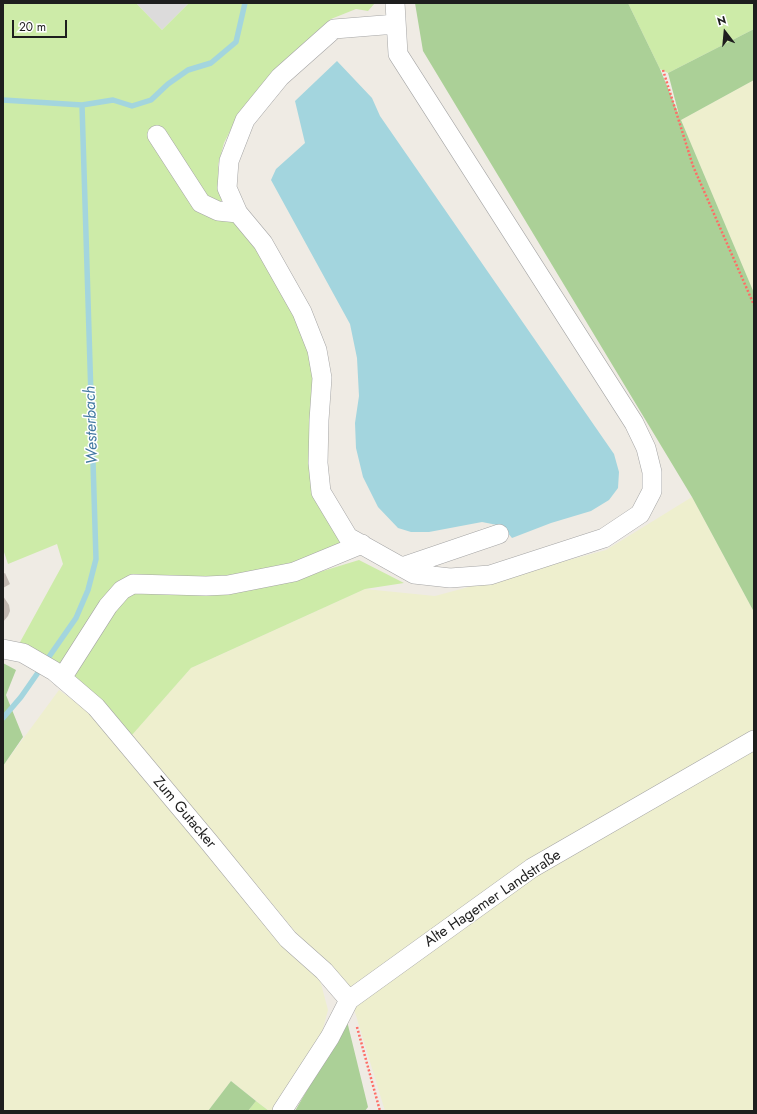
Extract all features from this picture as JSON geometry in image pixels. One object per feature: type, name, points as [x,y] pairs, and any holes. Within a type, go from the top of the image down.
[{"type":"street","points":[[395,3],[398,54],[634,423],[646,448],[652,472],[652,491],[640,514],[604,538],[490,575],[450,578],[414,574],[348,537],[321,492],[318,463],[318,420],[322,378],[317,350],[302,312],[263,243],[238,213],[227,188],[229,161],[245,120],[280,77],[334,29],[396,24]]},
{"type":"street","points":[[157,135],[200,203],[218,211],[238,213]]},
{"type":"street","points":[[402,567],[499,534]]},
{"type":"street","points":[[58,674],[108,606],[122,590],[133,584],[206,586],[228,585],[294,572],[362,544]]},
{"type":"street","name":"Zum Gutacker","points":[[3,649],[23,653],[58,674],[96,707],[288,939],[324,971],[349,1000]]},
{"type":"street","name":"Alte Hagemer Landstraße","points":[[282,1111],[330,1037],[349,1000],[532,868],[754,740]]},
{"type":"path","points":[[663,70],[693,166],[754,305]]},
{"type":"path","points":[[349,1000],[380,1111]]},
{"type":"shaded area","points":[[136,3],[189,3],[162,30]]},
{"type":"green space","points":[[3,3],[136,3],[162,30],[189,3],[375,3],[368,11],[356,9],[331,19],[268,78],[235,121],[224,143],[218,165],[222,200],[218,205],[183,185],[235,217],[261,246],[314,351],[315,460],[349,545],[243,578],[132,579],[61,670],[19,644],[63,564],[57,544],[8,564],[3,549]]},
{"type":"green space","points":[[415,3],[628,3],[660,69],[679,115],[668,73],[754,29],[754,80],[681,120],[754,293],[754,612],[692,497],[423,51]]},
{"type":"green space","points":[[628,3],[754,3],[754,29],[668,73],[660,69]]},
{"type":"green space","points":[[754,80],[754,293],[681,120]]},
{"type":"green space","points":[[692,497],[754,612],[754,1111],[385,1111],[351,999],[132,735],[191,668],[365,589],[435,596],[606,550]]},
{"type":"green space","points":[[359,560],[404,583],[365,589],[191,668],[132,735],[73,675],[129,591],[300,578]]},
{"type":"green space","points":[[3,663],[16,670],[6,695],[23,737],[3,766]]},
{"type":"green space","points":[[59,690],[95,716],[320,980],[328,1010],[321,1036],[276,1111],[269,1111],[231,1081],[208,1111],[3,1111],[3,766]]},
{"type":"green space","points":[[347,1021],[368,1107],[365,1111],[295,1111]]},
{"type":"green space","points":[[231,1081],[256,1101],[248,1111],[208,1111]]},
{"type":"green space","points":[[256,1101],[269,1111],[248,1111]]},
{"type":"water","points":[[337,61],[372,98],[380,116],[614,454],[619,472],[618,488],[609,500],[591,511],[551,523],[512,538],[502,526],[482,522],[429,532],[411,532],[398,528],[378,507],[363,477],[356,448],[355,423],[359,396],[357,358],[350,324],[271,180],[276,169],[305,143],[295,101]]},
{"type":"building","points":[[5,573],[10,584],[3,588],[3,574]]},
{"type":"building","points":[[3,596],[9,605],[10,611],[3,622]]},
{"type":"waterway","points":[[3,100],[82,105],[113,100],[132,106],[151,100],[168,84],[188,70],[211,63],[236,42],[245,3]]},
{"type":"waterway","name":"Westerbach","points":[[3,718],[21,697],[76,618],[88,590],[96,559],[82,105]]}]
